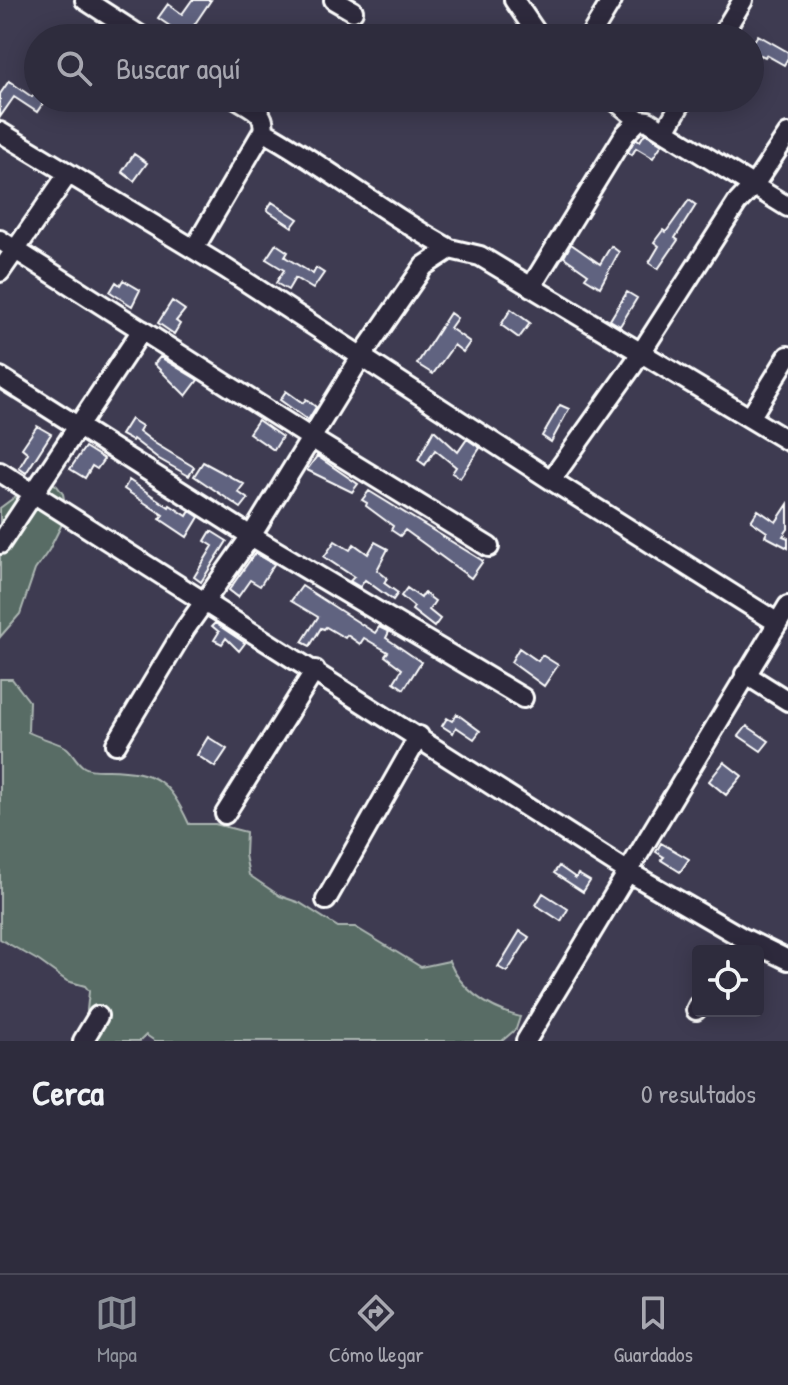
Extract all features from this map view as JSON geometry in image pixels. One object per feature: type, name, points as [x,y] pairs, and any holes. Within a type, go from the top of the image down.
[{"type":"street","points":[[85,0],[122,24]]},
{"type":"street","points":[[334,0],[353,11]]},
{"type":"street","points":[[514,0],[530,24]]},
{"type":"street","points":[[597,24],[612,0]]},
{"type":"street","points":[[728,24],[743,0]]},
{"type":"street","points":[[194,249],[263,131],[265,122],[257,112]]},
{"type":"street","points":[[629,112],[788,207]]},
{"type":"street","points":[[665,131],[676,112]]},
{"type":"street","points":[[531,287],[625,134],[639,120]]},
{"type":"street","points":[[263,131],[308,156],[399,220],[450,249],[480,256],[788,441]]},
{"type":"street","points":[[0,132],[194,249],[778,623]]},
{"type":"street","points":[[551,480],[641,353],[737,203],[754,185],[788,134]]},
{"type":"street","points":[[0,272],[7,245],[68,174]]},
{"type":"street","points":[[7,245],[489,547]]},
{"type":"street","points":[[116,744],[185,629],[251,536],[361,357],[424,266],[450,249]]},
{"type":"street","points":[[0,544],[142,330]]},
{"type":"street","points":[[750,418],[788,356]]},
{"type":"street","points":[[0,377],[251,536],[523,698]]},
{"type":"street","points":[[0,472],[419,736],[737,944],[788,960]]},
{"type":"street","points":[[532,1039],[627,871],[788,606]]},
{"type":"street","points":[[225,814],[315,670]]},
{"type":"street","points":[[745,674],[788,701]]},
{"type":"street","points":[[326,900],[419,736]]},
{"type":"street","points":[[83,1041],[98,1016]]},
{"type":"green space","points":[[43,476],[63,494],[67,514],[35,570],[20,614],[0,637],[0,508]]},
{"type":"green space","points":[[0,679],[12,679],[29,701],[28,732],[65,746],[87,768],[139,773],[159,781],[175,798],[189,824],[215,824],[246,832],[245,855],[249,875],[280,896],[300,903],[338,927],[355,927],[421,967],[449,961],[461,982],[477,997],[497,1009],[520,1017],[516,1029],[502,1041],[155,1041],[146,1035],[140,1041],[101,1041],[94,1037],[88,1026],[89,991],[85,986],[67,981],[0,939]]},
{"type":"building","points":[[192,0],[211,0],[195,24],[167,24],[158,18],[168,4],[182,14]]},
{"type":"building","points":[[764,38],[788,52],[784,65],[765,57]]},
{"type":"building","points":[[9,81],[24,91],[24,104],[14,97],[0,117],[0,94]]},
{"type":"building","points":[[645,133],[662,144],[653,158],[636,148],[632,155],[628,152],[634,141],[640,141]]},
{"type":"building","points":[[134,154],[147,163],[134,181],[122,172]]},
{"type":"building","points":[[689,200],[696,205],[658,269],[649,263],[659,246],[654,242],[663,230],[666,232]]},
{"type":"building","points":[[272,202],[298,219],[292,227],[267,210]]},
{"type":"building","points":[[276,244],[288,252],[285,257],[313,274],[316,268],[324,273],[313,289],[295,278],[288,290],[276,283],[284,270],[266,259]]},
{"type":"building","points":[[571,244],[600,264],[611,246],[619,252],[600,287],[585,278],[588,274],[564,257]]},
{"type":"building","points":[[123,280],[140,290],[132,306],[110,292],[116,282],[120,285]]},
{"type":"building","points":[[627,292],[637,298],[620,326],[610,320]]},
{"type":"building","points":[[172,301],[185,310],[176,321],[180,324],[174,334],[158,323]]},
{"type":"building","points":[[511,309],[530,323],[519,338],[501,325]]},
{"type":"building","points":[[450,313],[457,318],[450,328],[470,342],[463,352],[454,345],[433,374],[417,364]]},
{"type":"building","points":[[160,357],[198,380],[186,396],[154,364]]},
{"type":"building","points":[[286,391],[303,403],[306,399],[316,407],[308,420],[280,400]]},
{"type":"building","points":[[560,405],[569,409],[551,442],[542,436]]},
{"type":"building","points":[[131,419],[142,426],[139,431],[156,444],[194,467],[189,476],[133,439],[121,435]]},
{"type":"building","points":[[258,420],[282,437],[274,450],[249,433]]},
{"type":"building","points":[[37,426],[51,434],[26,473],[19,468],[28,453],[22,448]]},
{"type":"building","points":[[434,430],[458,452],[467,439],[480,448],[460,478],[452,473],[456,467],[435,450],[425,465],[418,460]]},
{"type":"building","points":[[85,447],[104,459],[97,469],[92,466],[85,478],[70,469]]},
{"type":"building","points":[[317,456],[358,484],[352,492],[307,470]]},
{"type":"building","points":[[203,462],[244,484],[238,492],[248,499],[241,508],[194,476]]},
{"type":"building","points":[[129,480],[169,507],[187,516],[190,511],[199,517],[187,537],[160,519],[163,515],[124,489]]},
{"type":"building","points":[[369,491],[483,561],[471,578],[405,530],[400,536],[391,530],[393,526],[362,500]]},
{"type":"building","points":[[788,504],[788,529],[783,536],[788,538],[788,548],[765,536],[767,532],[751,521],[758,510],[776,522]]},
{"type":"building","points":[[211,531],[227,541],[201,582],[194,577],[213,546],[205,541]]},
{"type":"building","points":[[335,541],[350,550],[354,544],[368,554],[375,542],[388,549],[377,570],[387,578],[384,583],[398,593],[393,600],[365,580],[360,587],[350,581],[354,577],[324,557]]},
{"type":"building","points":[[255,553],[274,564],[260,586],[250,580],[238,597],[229,590]]},
{"type":"building","points":[[302,586],[375,633],[379,627],[389,632],[386,638],[421,662],[404,689],[394,682],[402,669],[385,656],[388,652],[364,638],[360,644],[326,627],[321,628],[310,646],[302,642],[318,617],[291,601]]},
{"type":"building","points":[[407,588],[421,598],[424,593],[435,601],[429,610],[440,619],[434,627],[412,610],[414,607],[401,596]]},
{"type":"building","points":[[215,623],[245,643],[239,651],[226,638],[222,644],[214,640],[219,632],[212,626]]},
{"type":"building","points":[[519,648],[538,661],[542,655],[558,665],[544,686],[511,662]]},
{"type":"building","points":[[457,714],[480,731],[474,739],[456,727],[453,733],[442,726],[447,718],[452,721]]},
{"type":"building","points":[[747,726],[769,741],[761,751],[739,736]]},
{"type":"building","points":[[208,737],[227,749],[215,767],[197,755]]},
{"type":"building","points":[[724,762],[742,776],[726,795],[709,781]]},
{"type":"building","points":[[661,843],[689,859],[680,872],[661,860],[664,857],[656,852]]},
{"type":"building","points":[[559,866],[576,878],[578,874],[590,881],[583,892],[554,873]]},
{"type":"building","points":[[543,893],[568,909],[561,921],[536,905]]},
{"type":"building","points":[[520,931],[529,937],[507,972],[498,967]]}]
